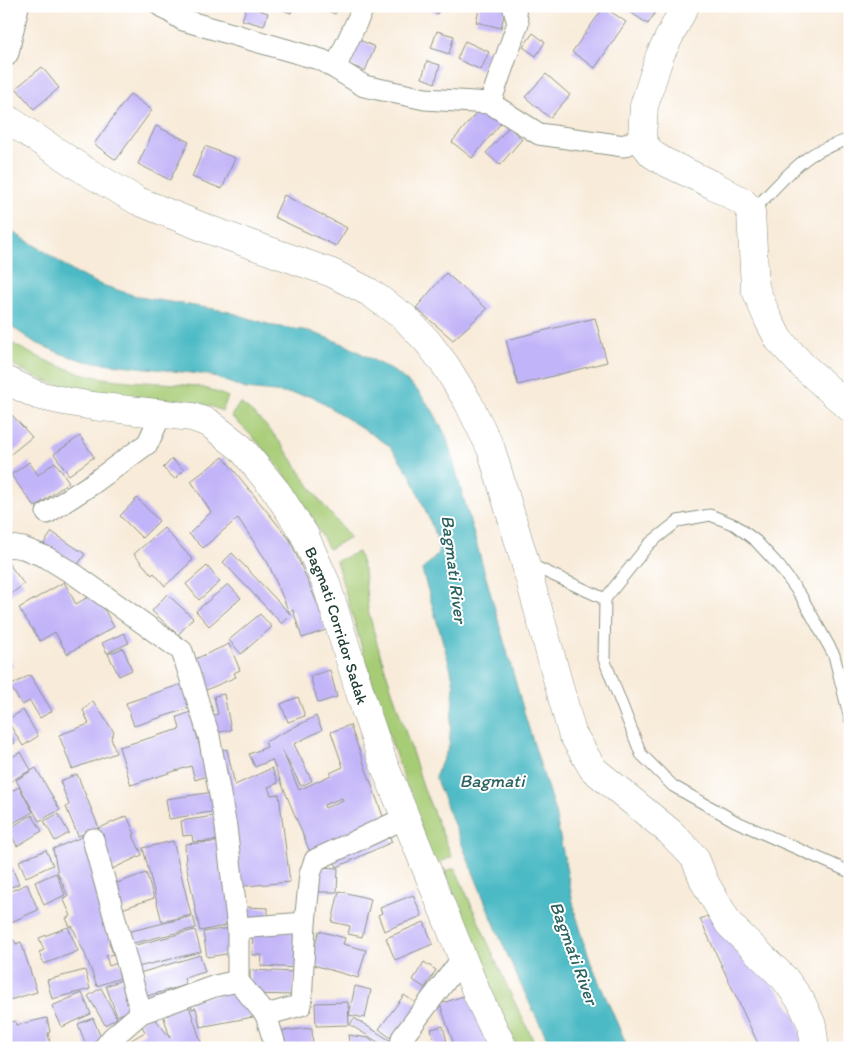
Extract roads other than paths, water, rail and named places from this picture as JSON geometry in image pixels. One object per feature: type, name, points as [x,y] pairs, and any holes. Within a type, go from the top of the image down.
[{"type":"main road","points":[[686,6],[660,55],[644,106],[642,137],[645,145],[652,154],[663,161],[743,202],[750,212],[756,288],[768,318],[780,340],[802,365],[850,408]]},
{"type":"main road","points":[[6,118],[84,170],[138,201],[210,230],[332,273],[370,292],[404,317],[427,341],[446,366],[468,402],[491,449],[525,562],[572,733],[593,769],[670,832],[695,858],[705,883],[729,924],[785,979],[801,1001],[812,1025],[815,1048]]},
{"type":"main road","name":"Bagmati Corridor Sadak","points":[[6,380],[37,395],[64,402],[192,417],[209,423],[226,435],[259,468],[277,492],[304,534],[326,583],[383,762],[462,958],[503,1048]]},
{"type":"street","points":[[6,56],[18,6]]},
{"type":"street","points":[[161,6],[183,20],[322,60],[364,86],[424,99],[490,103],[539,134],[624,146],[642,137]]},
{"type":"street","points":[[335,68],[364,6]]},
{"type":"street","points":[[490,103],[518,23],[513,6]]},
{"type":"street","points":[[47,513],[92,484],[148,443],[161,414]]},
{"type":"street","points":[[6,547],[23,548],[46,557],[77,576],[182,650],[209,736],[226,827],[238,928],[238,981],[266,1015],[276,1048]]},
{"type":"street","points":[[266,1015],[301,1005],[305,923],[310,874],[315,860],[405,818]]},
{"type":"street","points":[[93,839],[141,1013]]},
{"type":"street","points":[[238,928],[305,923]]},
{"type":"street","points":[[401,1048],[402,1038],[462,958]]},
{"type":"street","points":[[104,1048],[112,1038],[141,1013],[215,986],[238,981]]},
{"type":"lane","points":[[750,212],[811,156],[825,148],[850,139]]},
{"type":"lane","points":[[850,719],[834,655],[801,596],[773,559],[756,541],[734,525],[710,515],[678,521],[650,544],[605,599],[604,659],[641,754],[673,786],[696,799],[735,821],[850,872]]},
{"type":"lane","points":[[525,562],[605,599]]},
{"type":"water","name":"Bagmati","points":[[6,228],[75,273],[99,284],[139,297],[226,311],[274,326],[309,331],[346,345],[398,374],[417,390],[433,411],[446,436],[526,719],[555,812],[575,912],[591,964],[628,1048],[552,1048],[505,948],[435,777],[449,746],[454,686],[422,570],[439,553],[437,538],[411,476],[390,446],[312,396],[246,389],[209,375],[85,361],[34,342],[6,323]]},
{"type":"water label","name":"Bagmati River","points":[[454,569]]},
{"type":"water label","name":"Bagmati River","points":[[574,953]]}]
